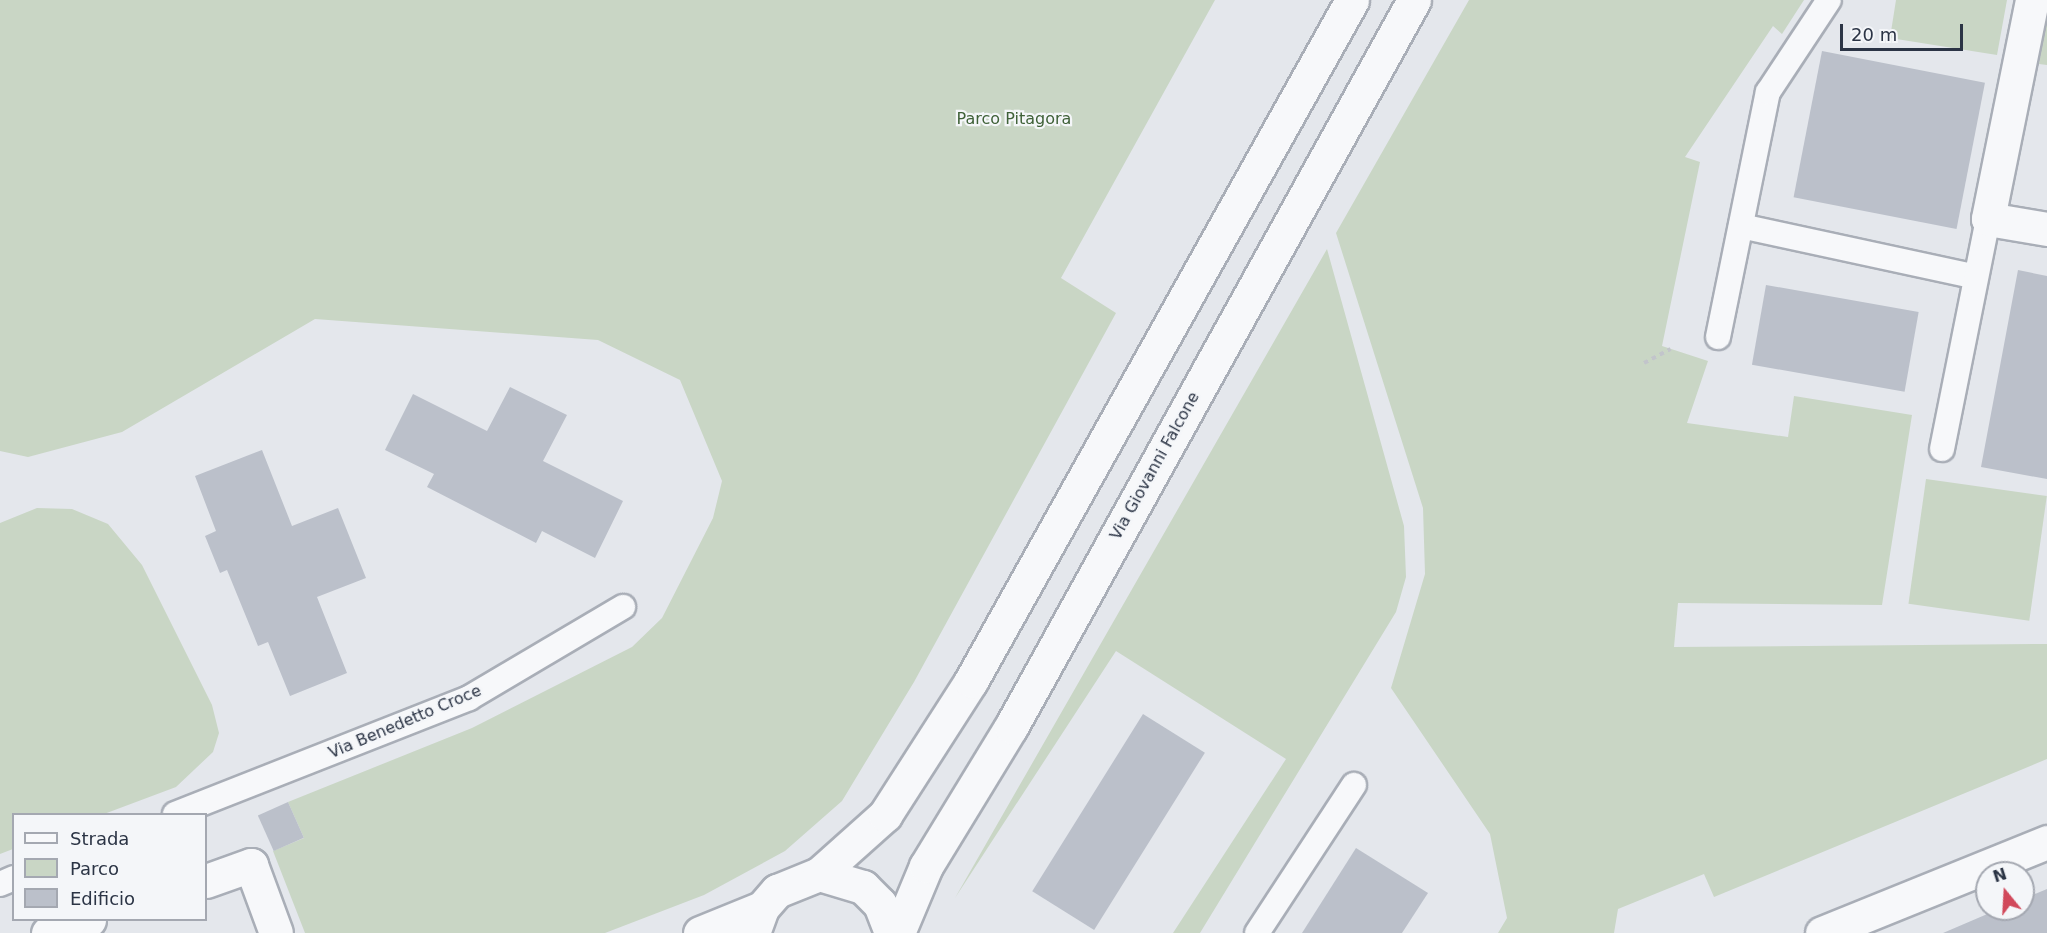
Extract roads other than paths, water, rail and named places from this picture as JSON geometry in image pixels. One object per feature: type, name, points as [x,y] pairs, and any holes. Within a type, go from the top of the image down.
[{"type":"street","points":[[700,933],[757,921],[787,885],[819,874],[885,815],[971,681],[1352,0]]},
{"type":"street","name":"Via Giovanni Falcone","points":[[898,933],[926,866],[1011,728],[1414,0]]},
{"type":"street","points":[[2032,0],[1988,219],[2047,229]]},
{"type":"street","points":[[1822,933],[2047,842]]},
{"type":"street","points":[[207,880],[250,866],[276,933]]},
{"type":"street","points":[[819,874],[863,887],[880,904],[891,933]]},
{"type":"street","points":[[48,933],[86,921]]},
{"type":"lane","points":[[1718,337],[1768,92],[1829,0]]},
{"type":"lane","points":[[1942,449],[1988,219]]},
{"type":"lane","points":[[1741,226],[1976,277]]},
{"type":"lane","name":"Via Benedetto Croce","points":[[179,813],[469,698],[623,607]]},
{"type":"lane","points":[[1257,933],[1354,785]]},
{"type":"park label","name":"Parco Pitagora","points":[[1014,119]]}]
